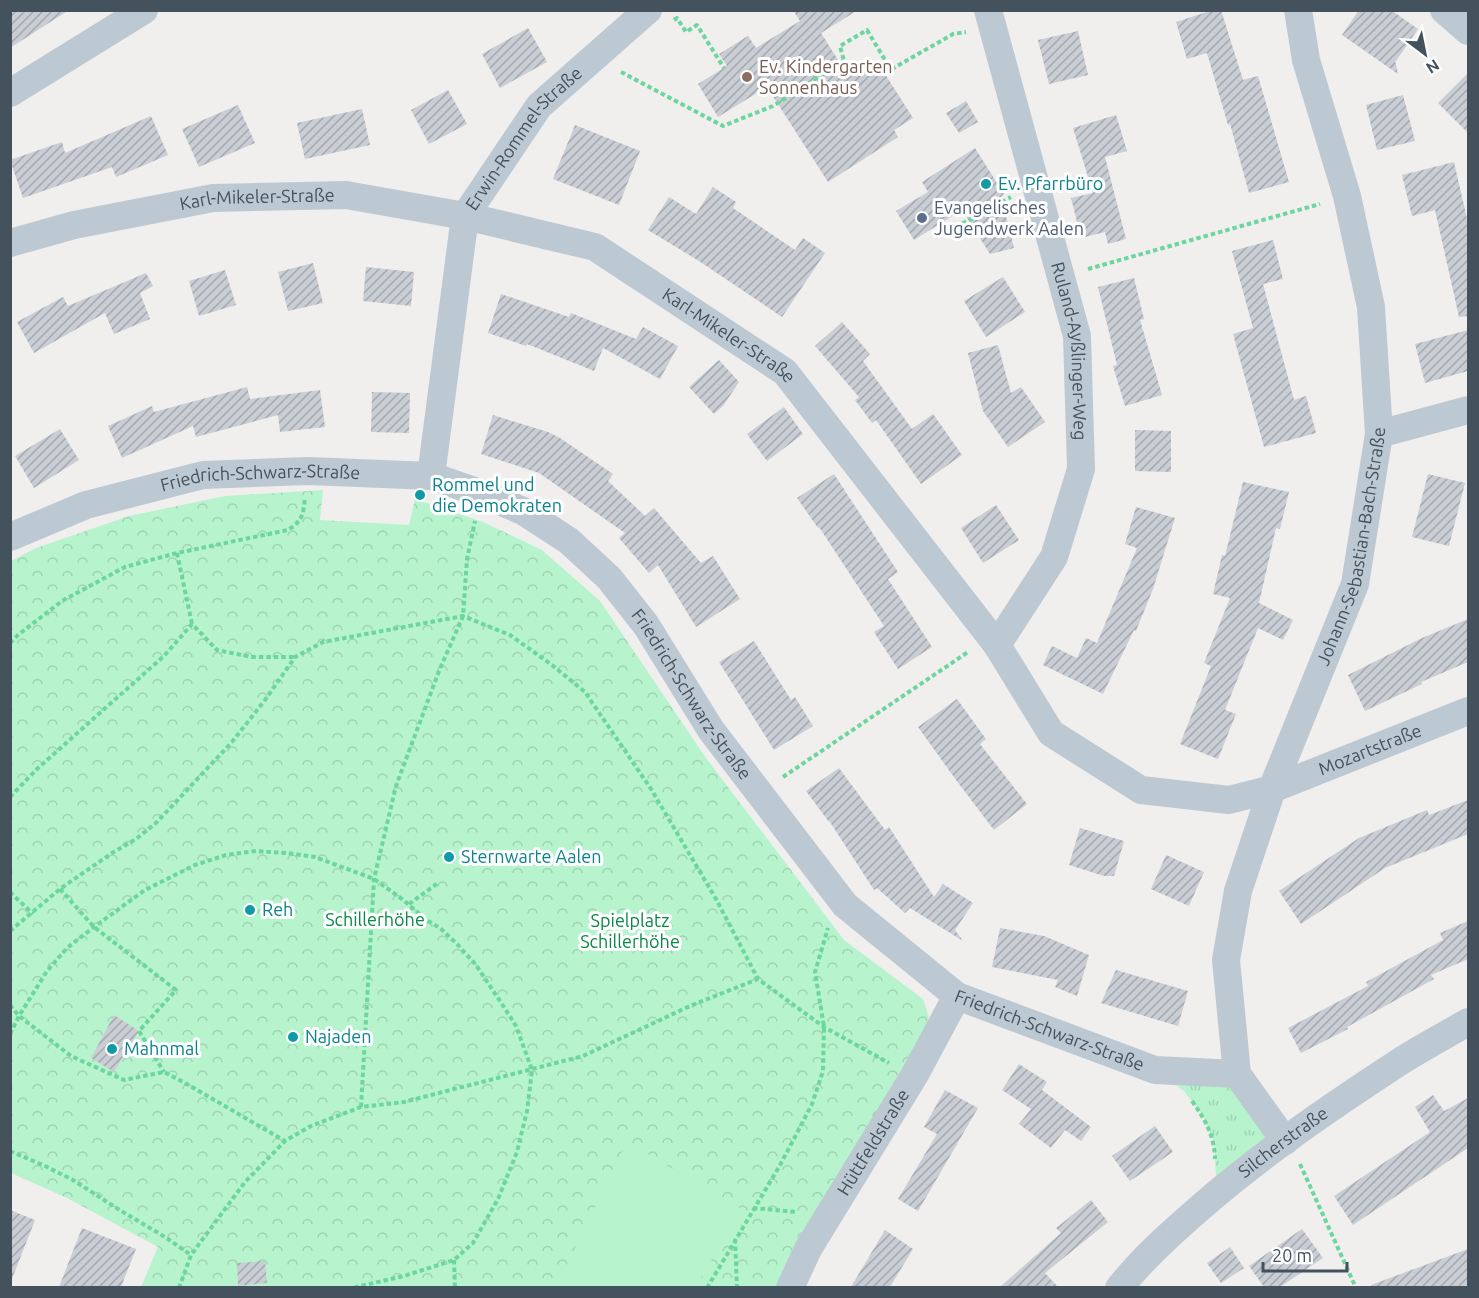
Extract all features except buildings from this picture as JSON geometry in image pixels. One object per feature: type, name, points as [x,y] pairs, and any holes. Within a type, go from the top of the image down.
[{"type":"street","points":[[10,93],[144,10]]},
{"type":"street","name":"Ruland-Ayßlinger-Weg","points":[[988,10],[1077,336],[1081,469],[1054,557],[997,645]]},
{"type":"street","name":"Johann-Sebastian-Bach-Straße","points":[[1237,1074],[1226,960],[1238,891],[1272,789],[1355,584],[1379,434],[1371,307],[1347,196],[1306,60],[1298,10]]},
{"type":"street","points":[[1444,10],[1468,31]]},
{"type":"street","name":"Erwin-Rommel-Straße","points":[[431,476],[465,216],[539,106],[594,57],[658,18]]},
{"type":"street","name":"Karl-Mikeler-Straße","points":[[10,243],[74,225],[213,198],[346,195],[465,216],[595,247],[785,372],[997,645],[1051,733],[1141,790],[1229,800],[1272,789]]},
{"type":"street","points":[[1379,434],[1468,410]]},
{"type":"street","name":"Friedrich-Schwarz-Straße","points":[[10,537],[86,505],[203,475],[308,471],[431,476],[522,511],[569,541],[609,578],[646,625],[711,729],[845,905],[957,996],[1155,1070],[1237,1074]]},
{"type":"street","name":"Mozartstraße","points":[[1272,789],[1468,711]]},
{"type":"street","name":"Hüttfeldstraße","points":[[790,1287],[808,1249],[914,1076],[957,996]]},
{"type":"street","name":"Silcherstraße","points":[[1119,1287],[1132,1271],[1185,1221],[1217,1193],[1285,1141],[1402,1060],[1468,1022]]},
{"type":"street","points":[[1237,1074],[1285,1141]]},
{"type":"path","points":[[658,18],[677,18],[686,32],[697,25],[724,68]]},
{"type":"path","points":[[594,57],[723,126],[773,106],[844,61],[840,46],[867,30],[891,70]]},
{"type":"path","points":[[885,74],[952,34]]},
{"type":"path","points":[[824,63],[828,71]]},
{"type":"path","points":[[1061,277],[1347,196]]},
{"type":"path","points":[[934,234],[968,221],[1007,199]]},
{"type":"path","points":[[10,643],[62,601],[125,567],[288,530],[298,523],[303,514],[308,471]]},
{"type":"path","points":[[361,1107],[374,879],[396,786],[439,671],[463,616],[467,559],[480,493]]},
{"type":"path","points":[[177,554],[192,624],[217,650],[252,657],[295,657]]},
{"type":"path","points":[[10,931],[33,914],[60,888],[136,839],[157,822],[232,742],[295,657],[323,642],[463,616],[510,635],[585,692],[657,799],[716,899],[758,979],[824,1027],[914,1076]]},
{"type":"path","points":[[10,797],[38,768],[164,656],[192,624]]},
{"type":"path","points":[[760,793],[942,669]]},
{"type":"path","points":[[10,1034],[47,971],[68,948],[145,890],[195,865],[226,855],[256,851],[306,855],[374,879],[409,904],[428,921],[440,928],[476,965],[516,1026],[532,1070],[527,1111],[517,1152],[498,1199],[473,1243],[454,1260],[404,1276],[352,1287]]},
{"type":"path","points":[[409,904],[438,883]]},
{"type":"path","points":[[60,888],[94,927],[176,990],[139,1031],[164,1072],[285,1141]]},
{"type":"path","points":[[10,892],[33,914]]},
{"type":"path","points":[[707,1287],[779,1167],[812,1104],[823,1071],[824,1027],[815,972],[828,928],[845,905]]},
{"type":"path","points":[[179,1287],[191,1255],[245,1182],[285,1141],[311,1126],[361,1107],[404,1102],[583,1056],[690,1006],[758,979]]},
{"type":"path","points":[[10,1005],[19,1016],[71,1056],[124,1080],[164,1072]]},
{"type":"path","points":[[1190,1099],[1203,1116],[1214,1142],[1217,1193]]},
{"type":"path","points":[[1285,1141],[1302,1166],[1356,1287]]},
{"type":"path","points":[[10,1151],[73,1180],[165,1236],[191,1255]]},
{"type":"path","points":[[753,1208],[829,1215]]},
{"type":"path","points":[[735,1239],[737,1287]]},
{"type":"path","points":[[454,1260],[455,1287]]},
{"type":"green space","name":"Schillerhöhe","points":[[323,490],[320,520],[409,525],[415,499],[483,522],[542,550],[600,601],[706,758],[844,940],[923,999],[929,1017],[916,1051],[781,1287],[141,1287],[158,1247],[67,1198],[11,1173],[11,561],[36,548],[129,516],[225,496]]},
{"type":"green space","points":[[1155,1070],[1234,1080],[1276,1138],[1217,1193],[1214,1142],[1203,1116],[1184,1091]]},
{"type":"green space","points":[[627,1142],[741,1209],[696,1287],[556,1287]]},
{"type":"place","name":"Ev. Kindergarten Sonnenhaus","points":[[747,77]]},
{"type":"place","name":"Ev. Pfarrbüro","points":[[986,184]]},
{"type":"place","name":"Evangelisches Jugendwerk Aalen","points":[[922,218]]},
{"type":"place","name":"Rommel und die Demokraten","points":[[420,495]]},
{"type":"place","name":"Sternwarte Aalen","points":[[449,857]]},
{"type":"place","name":"Reh","points":[[250,910]]},
{"type":"place","name":"Najaden","points":[[293,1037]]},
{"type":"place","name":"Mahnmal","points":[[112,1049]]},
{"type":"park label","name":"Spielplatz Schillerhöhe","points":[[630,931]]}]
